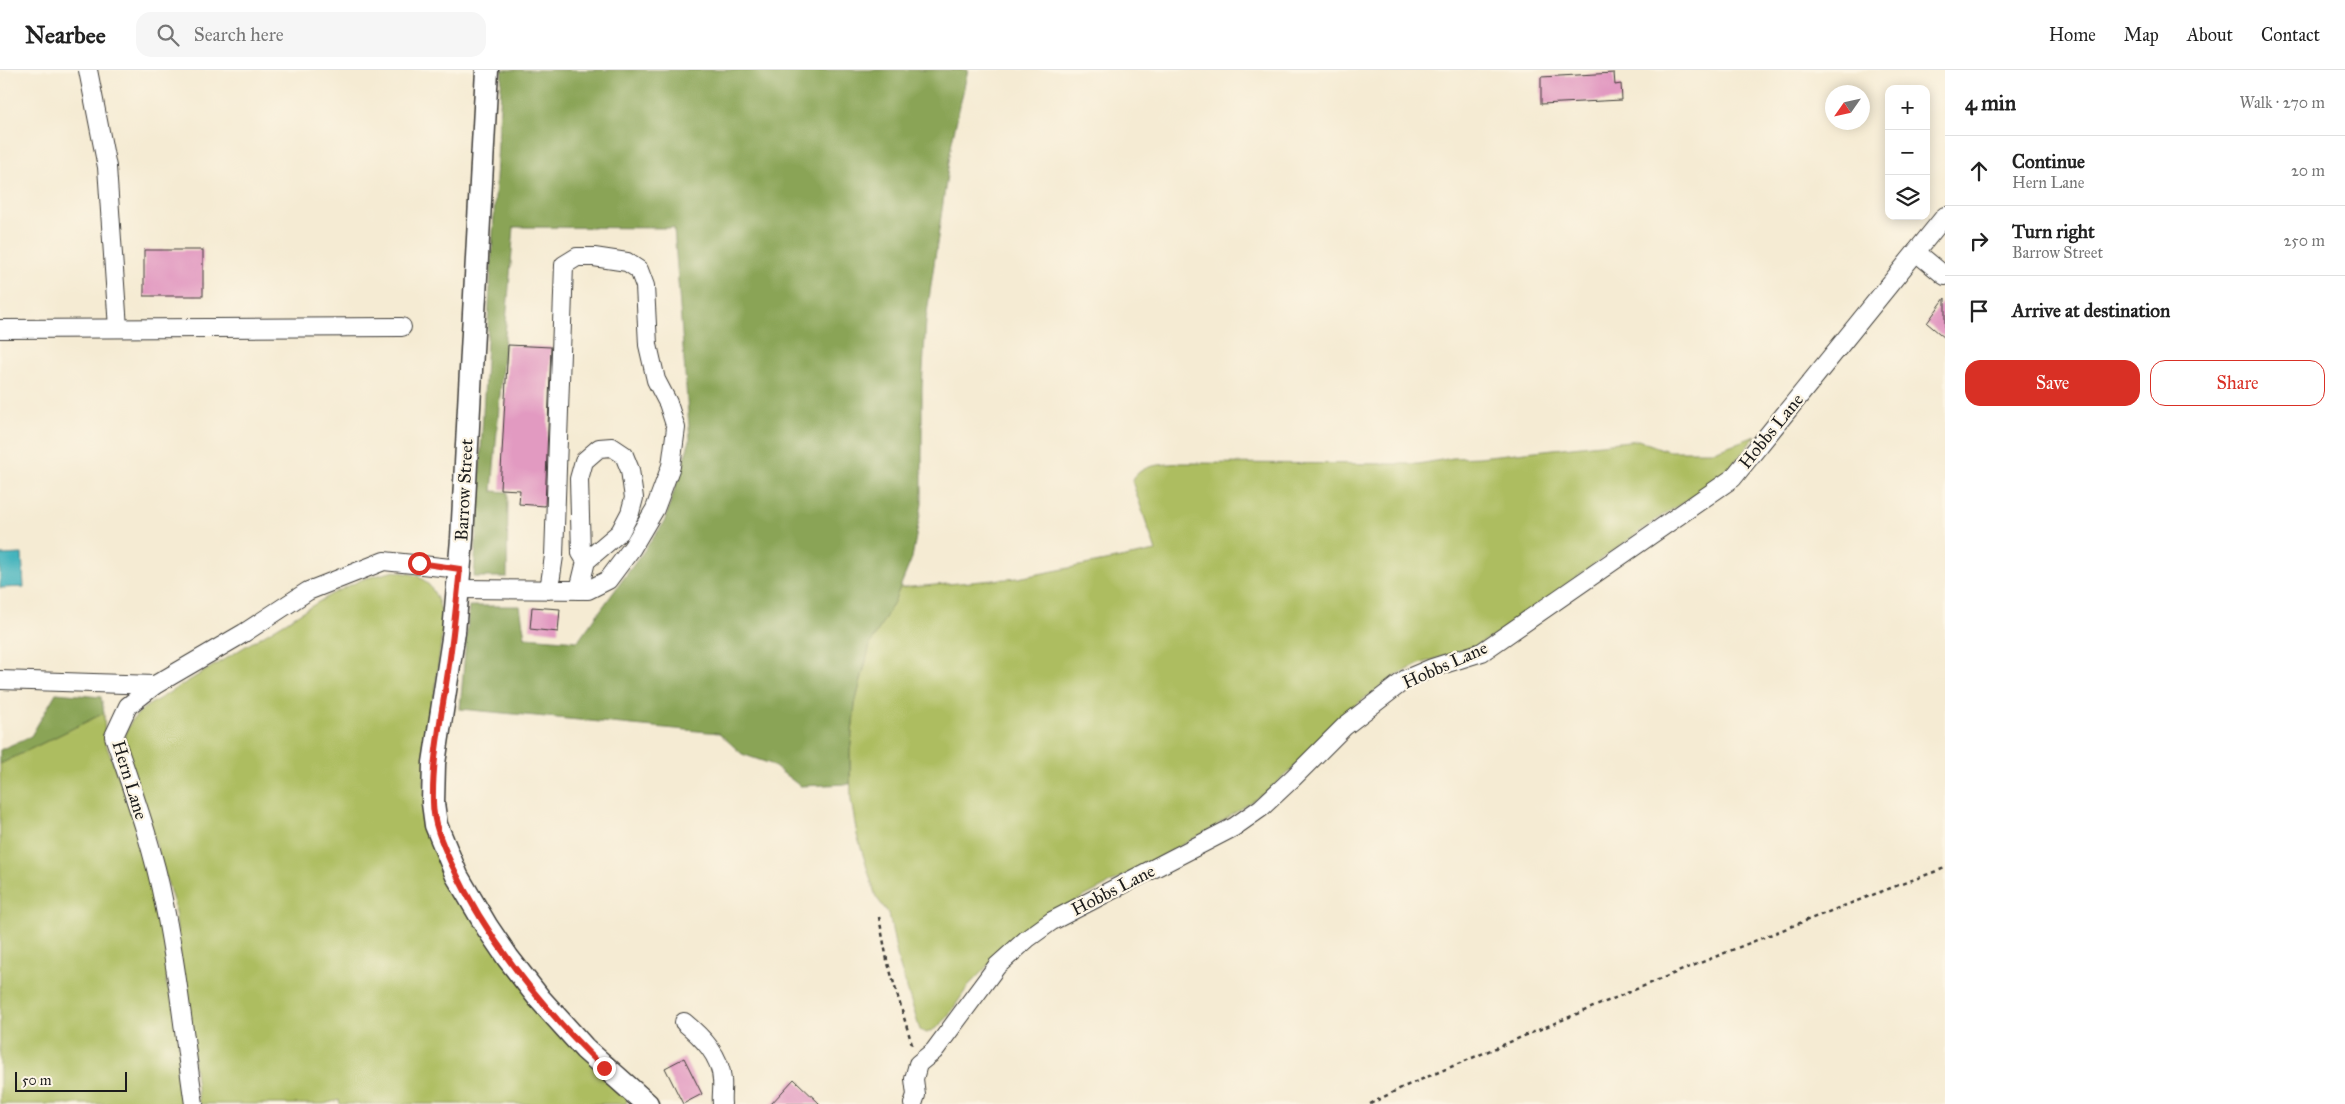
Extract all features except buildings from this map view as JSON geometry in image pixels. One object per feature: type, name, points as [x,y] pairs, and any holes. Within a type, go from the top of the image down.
[{"type":"main road","name":"Barrow Street","points":[[487,70],[459,579],[454,632],[434,764],[433,803],[436,825],[444,848],[472,902],[522,976],[585,1049],[647,1104]]},
{"type":"street","points":[[88,70],[107,167],[118,328]]},
{"type":"street","name":"Hobbs Lane","points":[[918,1064],[934,1051],[997,966],[1027,938],[1052,921],[1234,827],[1261,808],[1345,726],[1399,684],[1432,668],[1482,652],[1733,478],[1945,216]]},
{"type":"street","points":[[1916,252],[1945,276]]},
{"type":"street","name":"Hern Lane","points":[[194,1104],[178,981],[164,903],[142,820],[114,736],[128,706],[155,685],[244,633],[308,592],[352,572],[384,561],[459,579],[540,591],[588,590],[608,580],[632,548],[656,509],[671,466],[676,428],[668,403],[656,380],[648,345],[645,286],[639,270],[627,262],[577,257],[564,265],[554,556],[549,590]]},
{"type":"street","points":[[0,329],[402,327]]},
{"type":"street","points":[[579,590],[586,561],[620,532],[630,513],[634,498],[630,470],[624,455],[612,447],[599,448],[584,461],[579,479],[581,553],[586,561]]},
{"type":"street","points":[[0,680],[155,685]]},
{"type":"street","points":[[684,1022],[703,1038],[718,1062],[722,1079],[722,1104]]},
{"type":"street","points":[[913,1104],[916,1095],[914,1079],[918,1064]]},
{"type":"path","points":[[1370,1104],[1401,1088],[1634,990],[1886,889],[1945,868]]},
{"type":"path","points":[[879,917],[887,960],[918,1064]]},
{"type":"green space","points":[[502,70],[968,70],[952,141],[926,320],[922,387],[922,504],[912,558],[894,602],[870,645],[855,704],[850,752],[850,784],[800,786],[771,764],[742,754],[719,733],[460,709],[469,606],[520,606],[525,637],[578,641],[664,523],[690,440],[674,228],[514,227],[492,491],[508,492],[507,577],[474,577]]},
{"type":"green space","points":[[1756,436],[1719,480],[1660,517],[1494,636],[1475,646],[1417,665],[1392,678],[1357,704],[1269,790],[1211,829],[1024,928],[969,985],[947,1018],[938,1027],[927,1033],[920,1030],[898,960],[889,914],[876,897],[857,835],[851,800],[850,752],[855,704],[870,645],[900,588],[1018,578],[1156,551],[1132,481],[1141,471],[1153,466],[1181,463],[1418,464],[1453,458],[1479,457],[1638,440],[1668,451],[1714,451]]},
{"type":"green space","points":[[395,571],[419,577],[430,586],[437,598],[442,619],[443,626],[424,781],[443,865],[628,1096],[626,1104],[340,1104],[339,1100],[324,1104],[199,1104],[174,904],[125,742],[126,732],[133,719],[144,708],[330,595],[363,579]]},
{"type":"green space","points":[[56,693],[101,697],[104,713],[0,764],[0,750],[31,736]]},
{"type":"green space","points":[[104,713],[105,742],[137,824],[158,900],[168,968],[166,983],[175,1008],[185,1104],[0,1104],[0,764]]},
{"type":"water","points":[[22,554],[24,587],[0,588],[0,555]]},
{"type":"route","points":[[419,563],[460,569],[454,632],[434,764],[433,803],[436,825],[444,848],[472,902],[508,958],[539,998],[604,1068]]}]
